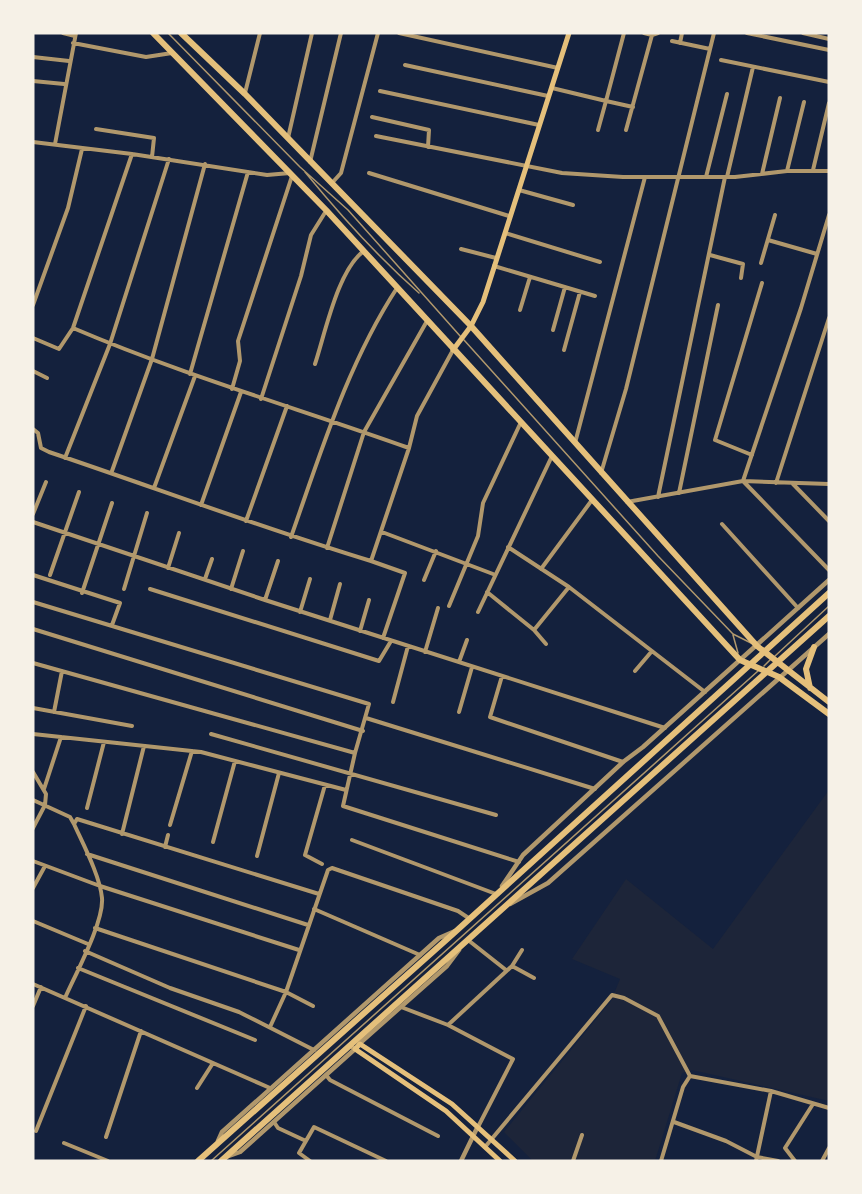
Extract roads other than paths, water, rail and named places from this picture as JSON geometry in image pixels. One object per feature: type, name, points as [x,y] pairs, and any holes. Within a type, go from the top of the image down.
[{"type":"main road","points":[[153,33],[326,210],[740,660],[779,677],[829,714]]},
{"type":"main road","points":[[181,33],[245,94],[471,326],[757,646],[829,702]]},
{"type":"main road","points":[[453,350],[471,326],[494,266],[569,33]]},
{"type":"main road","points":[[198,1161],[457,931],[497,892],[829,593]]},
{"type":"main road","points":[[222,1160],[461,945],[534,883],[829,616]]},
{"type":"main road","points":[[810,688],[806,669],[814,647]]},
{"type":"main road","points":[[500,1161],[446,1112],[354,1048],[359,1043],[428,1087],[479,1125],[515,1161]]},
{"type":"main road","points":[[371,1061],[376,1055]]},
{"type":"street","points":[[55,144],[64,84],[75,34],[63,33]]},
{"type":"street","points":[[245,94],[260,33]]},
{"type":"street","points":[[288,139],[312,33]]},
{"type":"street","points":[[310,162],[341,33]]},
{"type":"street","points":[[331,184],[342,173],[378,33]]},
{"type":"street","points":[[399,33],[558,68]]},
{"type":"street","points":[[598,130],[624,33]]},
{"type":"street","points":[[644,33],[652,35],[658,33]]},
{"type":"street","points":[[680,43],[682,33]]},
{"type":"street","points":[[601,474],[626,389],[714,33]]},
{"type":"street","points":[[747,33],[829,50]]},
{"type":"street","points":[[803,33],[829,39]]},
{"type":"street","points":[[626,130],[652,35]]},
{"type":"street","points":[[672,41],[710,49]]},
{"type":"street","points":[[74,44],[146,57],[172,53]]},
{"type":"street","points":[[33,57],[69,62]]},
{"type":"street","points":[[721,60],[829,82]]},
{"type":"street","points":[[405,65],[548,96]]},
{"type":"street","points":[[658,497],[701,286],[753,67]]},
{"type":"street","points":[[33,81],[64,84]]},
{"type":"street","points":[[551,87],[633,107]]},
{"type":"street","points":[[380,91],[539,125]]},
{"type":"street","points":[[706,177],[728,94]]},
{"type":"street","points":[[762,174],[780,98]]},
{"type":"street","points":[[787,171],[804,102]]},
{"type":"street","points":[[813,170],[829,103]]},
{"type":"street","points":[[372,117],[429,130],[428,147]]},
{"type":"street","points":[[96,129],[154,138],[152,157]]},
{"type":"street","points":[[376,136],[562,173],[645,177],[726,177],[787,171],[829,171]]},
{"type":"street","points":[[33,144],[55,144],[132,154],[267,175],[291,174],[238,341],[240,361],[232,389]]},
{"type":"street","points":[[33,305],[68,208],[82,149]]},
{"type":"street","points":[[33,338],[59,349],[74,328],[132,154]]},
{"type":"street","points":[[65,458],[110,344],[169,159]]},
{"type":"street","points":[[112,471],[152,359],[205,164]]},
{"type":"street","points":[[154,488],[193,375],[248,172]]},
{"type":"street","points":[[369,173],[509,216]]},
{"type":"street","points":[[575,443],[645,177]]},
{"type":"street","points":[[518,189],[573,205]]},
{"type":"street","points":[[261,399],[301,276],[311,235],[326,210]]},
{"type":"street","points":[[761,263],[776,215]]},
{"type":"street","points":[[743,482],[829,215]]},
{"type":"street","points":[[504,233],[600,262]]},
{"type":"street","points":[[768,240],[817,254]]},
{"type":"street","points":[[462,249],[496,258]]},
{"type":"street","points":[[315,364],[346,272],[356,256],[364,251]]},
{"type":"street","points":[[710,255],[743,264],[741,278]]},
{"type":"street","points":[[494,266],[595,296]]},
{"type":"street","points":[[520,310],[530,277]]},
{"type":"street","points":[[752,455],[716,442],[715,439],[762,283]]},
{"type":"street","points":[[291,537],[333,421],[376,320],[398,287]]},
{"type":"street","points":[[553,330],[565,287]]},
{"type":"street","points":[[564,350],[580,292]]},
{"type":"street","points":[[679,493],[718,305]]},
{"type":"street","points":[[776,483],[829,318]]},
{"type":"street","points":[[327,548],[364,432],[427,320]]},
{"type":"street","points":[[74,328],[110,344],[232,389],[409,448]]},
{"type":"street","points":[[371,561],[409,448],[417,416],[453,350]]},
{"type":"street","points":[[33,371],[47,378]]},
{"type":"street","points":[[201,505],[241,392]]},
{"type":"street","points":[[246,520],[287,406]]},
{"type":"street","points":[[448,606],[477,536],[482,507],[521,422]]},
{"type":"street","points":[[33,429],[37,431],[41,448],[65,458],[112,471],[291,537],[405,573],[383,638]]},
{"type":"street","points":[[478,612],[493,574],[552,456]]},
{"type":"street","points":[[33,514],[46,482]]},
{"type":"street","points":[[743,482],[829,570]]},
{"type":"street","points":[[627,502],[743,482],[829,484]]},
{"type":"street","points":[[793,484],[829,521]]},
{"type":"street","points":[[50,575],[79,492]]},
{"type":"street","points":[[541,569],[592,499]]},
{"type":"street","points":[[82,593],[100,545],[112,503]]},
{"type":"street","points":[[124,589],[147,513]]},
{"type":"street","points":[[33,522],[300,612],[664,728]]},
{"type":"street","points":[[722,524],[798,608]]},
{"type":"street","points":[[382,532],[493,574]]},
{"type":"street","points":[[168,568],[179,533]]},
{"type":"street","points":[[508,547],[569,587],[705,692]]},
{"type":"street","points":[[231,589],[243,551]]},
{"type":"street","points":[[424,580],[436,551]]},
{"type":"street","points":[[205,579],[212,559]]},
{"type":"street","points":[[265,600],[278,561]]},
{"type":"street","points":[[33,575],[82,593],[120,603],[112,625]]},
{"type":"street","points":[[300,612],[310,579]]},
{"type":"street","points":[[352,840],[497,892],[519,862],[623,762],[757,646],[829,579]]},
{"type":"street","points":[[330,620],[340,584]]},
{"type":"street","points":[[534,630],[569,587]]},
{"type":"street","points":[[150,589],[379,661],[391,641]]},
{"type":"street","points":[[487,592],[534,630],[546,644]]},
{"type":"street","points":[[360,631],[369,600]]},
{"type":"street","points":[[33,602],[369,704],[343,806],[519,862]]},
{"type":"street","points":[[425,652],[438,608]]},
{"type":"street","points":[[33,629],[363,731]]},
{"type":"street","points":[[510,904],[548,883],[829,633]]},
{"type":"street","points":[[459,663],[467,640]]},
{"type":"street","points":[[393,702],[408,646]]},
{"type":"street","points":[[635,671],[651,651]]},
{"type":"street","points":[[33,663],[355,753]]},
{"type":"street","points":[[459,712],[472,667]]},
{"type":"street","points":[[54,712],[62,671]]},
{"type":"street","points":[[502,675],[490,717],[623,762]]},
{"type":"street","points":[[33,708],[132,726]]},
{"type":"street","points":[[366,718],[596,790]]},
{"type":"street","points":[[33,734],[192,751],[346,790]]},
{"type":"street","points":[[211,734],[496,815]]},
{"type":"street","points":[[44,789],[61,737]]},
{"type":"street","points":[[87,808],[104,742]]},
{"type":"street","points":[[122,834],[144,746]]},
{"type":"street","points":[[170,825],[192,751]]},
{"type":"street","points":[[213,842],[234,761]]},
{"type":"street","points":[[33,772],[44,789],[47,799],[33,828]]},
{"type":"street","points":[[257,856],[279,773]]},
{"type":"street","points":[[322,864],[305,855],[325,785]]},
{"type":"street","points":[[33,800],[70,817],[100,886],[102,902],[95,928],[64,998]]},
{"type":"street","points":[[74,824],[77,819],[319,894]]},
{"type":"street","points":[[165,847],[168,835]]},
{"type":"street","points":[[87,854],[308,925]]},
{"type":"street","points":[[33,861],[100,886],[299,950]]},
{"type":"street","points":[[33,888],[45,866]]},
{"type":"street","points":[[270,1027],[286,992],[328,870],[332,868],[458,911],[470,919]]},
{"type":"street","points":[[314,909],[420,955]]},
{"type":"street","points":[[33,921],[88,944]]},
{"type":"street","points":[[95,928],[286,992],[313,1005]]},
{"type":"street","points":[[215,1146],[222,1132],[270,1088],[339,1031],[439,938],[457,931]]},
{"type":"street","points":[[468,940],[506,970]]},
{"type":"street","points":[[359,1043],[447,966],[461,945]]},
{"type":"street","points":[[448,1025],[512,966],[522,950]]},
{"type":"street","points":[[85,951],[270,1027],[314,1050]]},
{"type":"street","points":[[512,966],[534,978]]},
{"type":"street","points":[[78,968],[255,1040]]},
{"type":"street","points":[[33,984],[270,1088]]},
{"type":"street","points":[[33,1006],[41,987]]},
{"type":"street","points":[[484,1147],[612,995],[624,998],[658,1016],[690,1076]]},
{"type":"street","points":[[36,1131],[86,1006]]},
{"type":"street","points":[[401,1007],[448,1025],[513,1059],[460,1161]]},
{"type":"street","points":[[106,1137],[141,1031]]},
{"type":"street","points":[[222,1160],[240,1152],[354,1048]]},
{"type":"street","points":[[197,1088],[213,1063]]},
{"type":"street","points":[[326,1075],[330,1080],[438,1136]]},
{"type":"street","points":[[690,1076],[771,1091],[829,1108]]},
{"type":"street","points":[[661,1161],[683,1087],[690,1076]]},
{"type":"street","points":[[757,1159],[771,1091]]},
{"type":"street","points":[[795,1161],[786,1152],[786,1144],[813,1104]]},
{"type":"street","points":[[274,1122],[278,1128],[306,1141]]},
{"type":"street","points":[[674,1122],[726,1141],[757,1159],[778,1161]]},
{"type":"street","points":[[310,1161],[300,1155],[314,1127],[386,1161]]},
{"type":"street","points":[[573,1161],[582,1135]]},
{"type":"street","points":[[64,1143],[108,1161]]},
{"type":"street","points":[[822,1161],[829,1148]]},
{"type":"lane","points":[[168,33],[300,167],[348,210],[395,260],[423,296],[658,556],[733,634],[757,646]]},
{"type":"lane","points":[[300,167],[342,218],[387,264],[423,296]]},
{"type":"lane","points":[[211,1161],[829,606]]},
{"type":"lane","points":[[733,634],[740,660]]}]
